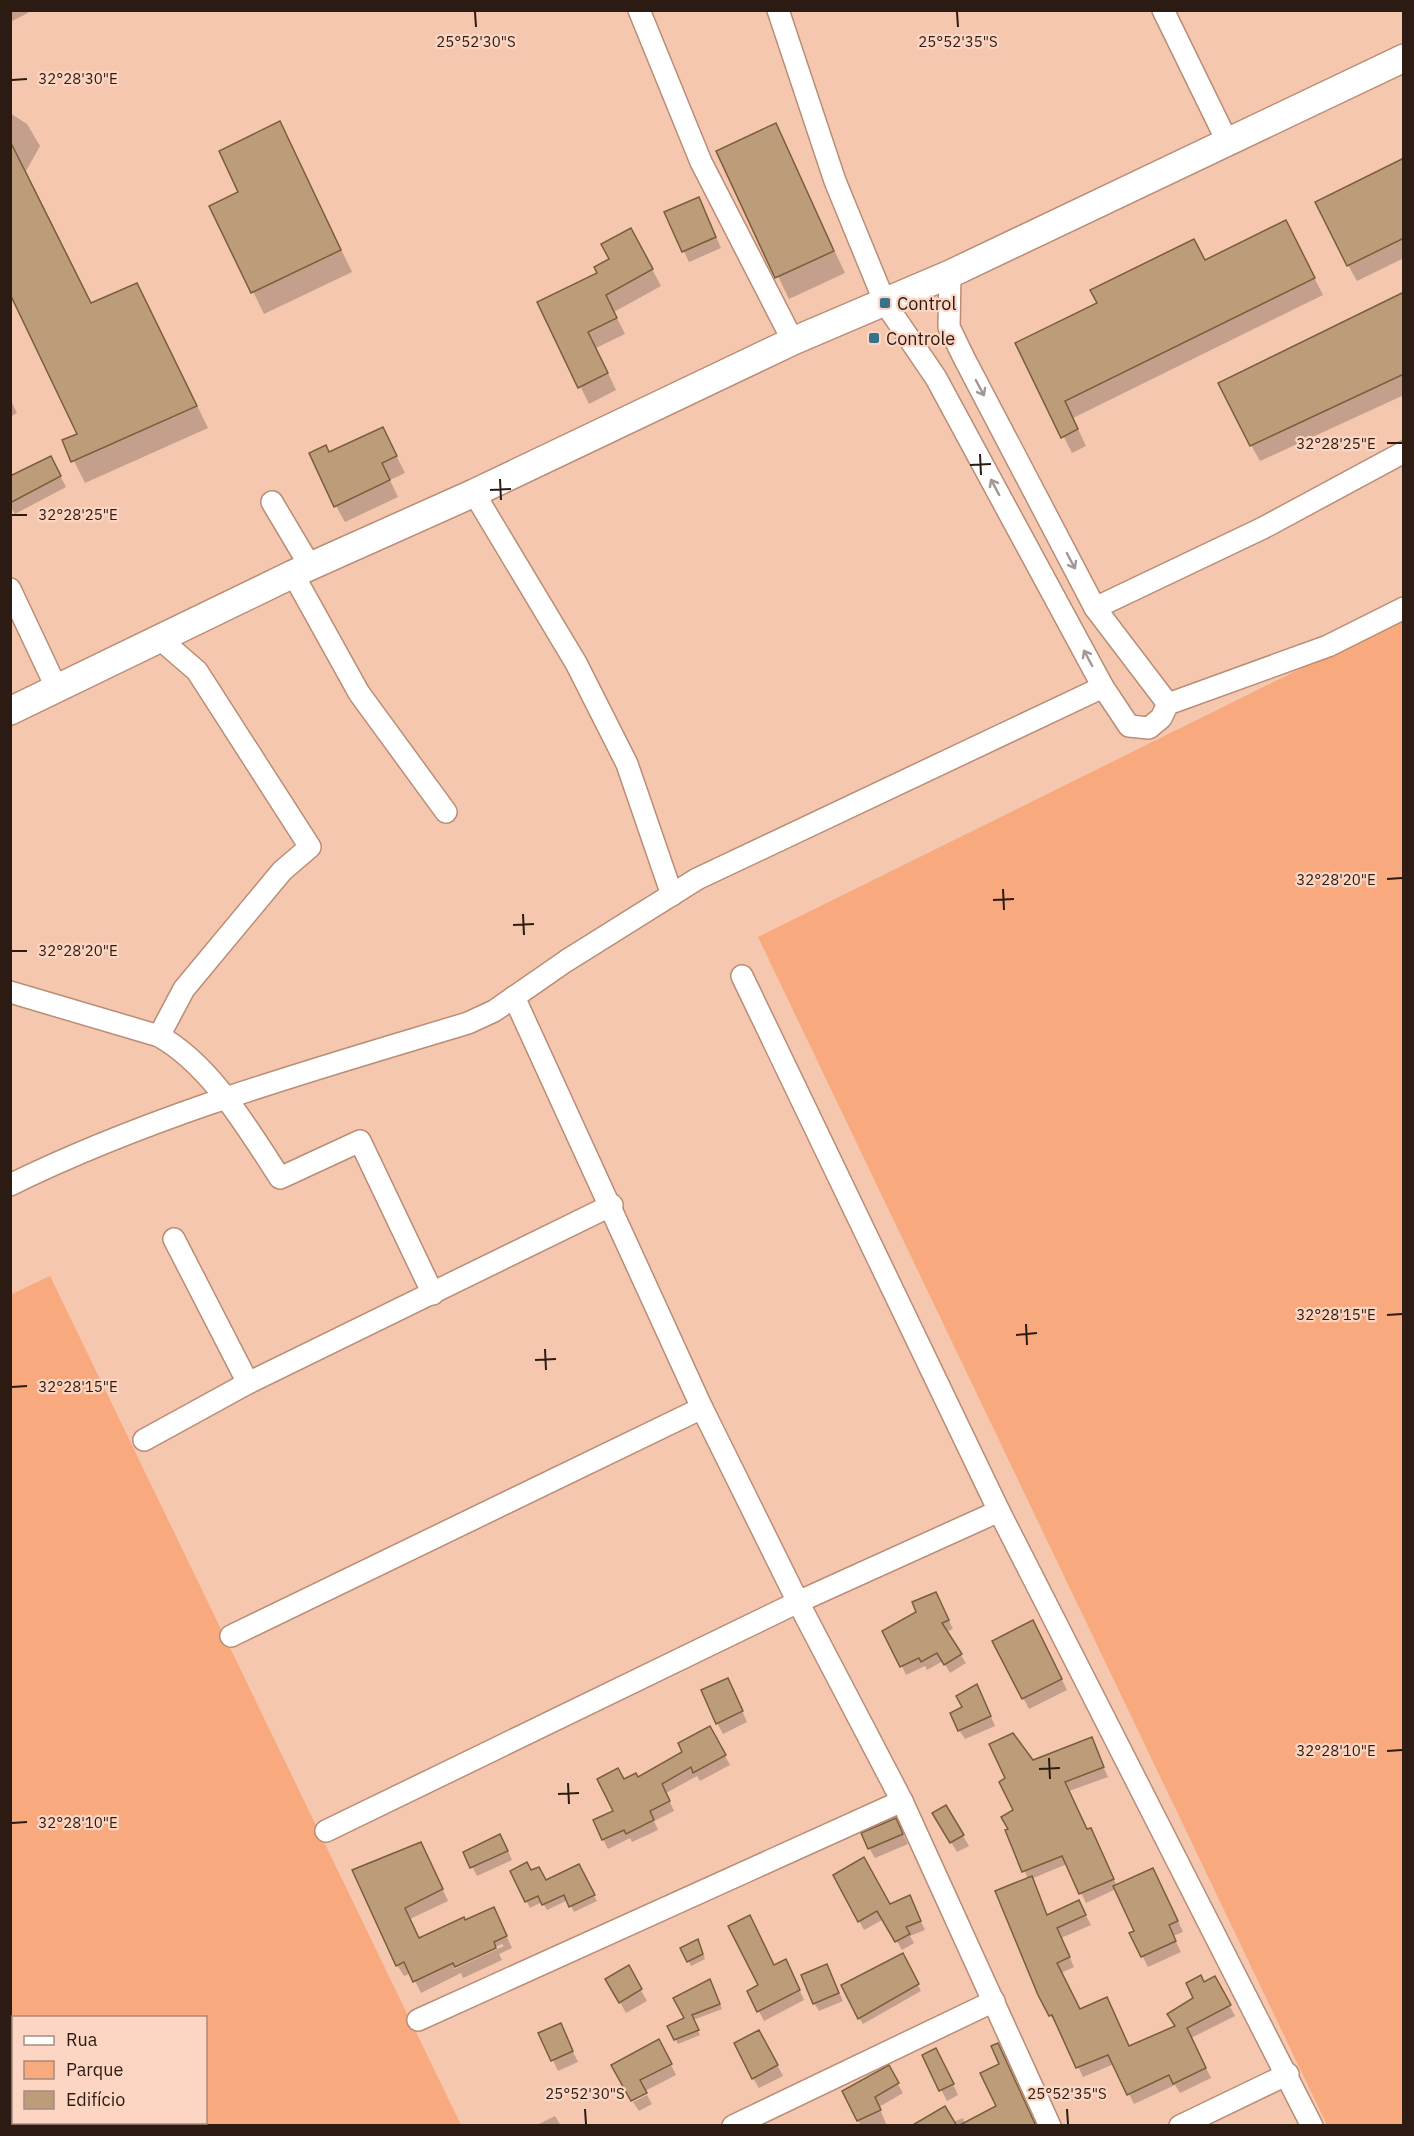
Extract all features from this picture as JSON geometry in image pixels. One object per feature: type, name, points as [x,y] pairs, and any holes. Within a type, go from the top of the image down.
[{"type":"main road","points":[[10,711],[302,570],[474,493],[793,341],[950,274],[1404,58]]},
{"type":"street","points":[[639,10],[701,162],[793,341]]},
{"type":"street","points":[[778,10],[835,181],[885,303],[936,378],[1103,687],[1129,726],[1149,728],[1161,718],[1168,704],[1328,646],[1404,608]]},
{"type":"street","points":[[1163,10],[1227,141]]},
{"type":"street","points":[[950,274],[949,327],[964,358],[1095,608],[1168,704]]},
{"type":"street","points":[[936,378],[938,363],[950,356],[964,358]]},
{"type":"street","points":[[1095,608],[1263,528],[1404,452]]},
{"type":"street","points":[[474,493],[576,663],[627,764],[672,895]]},
{"type":"street","points":[[272,502],[359,693],[446,812]]},
{"type":"street","points":[[10,589],[57,688]]},
{"type":"street","points":[[159,1036],[184,989],[282,871],[310,847],[196,671],[160,639]]},
{"type":"street","points":[[10,1185],[120,1137],[226,1096],[468,1023],[494,1011],[707,874],[1103,687]]},
{"type":"street","points":[[742,976],[999,1511],[1288,2074],[1312,2126]]},
{"type":"street","points":[[10,992],[159,1036],[182,1049],[211,1083],[226,1096],[280,1178],[360,1141],[433,1294]]},
{"type":"street","points":[[514,997],[612,1205],[702,1408],[798,1602],[902,1801],[1050,2126]]},
{"type":"street","points":[[144,1440],[248,1383],[612,1205]]},
{"type":"street","points":[[174,1239],[248,1383]]},
{"type":"street","points":[[231,1636],[702,1408]]},
{"type":"street","points":[[326,1831],[798,1602],[999,1511]]},
{"type":"street","points":[[418,2020],[902,1801]]},
{"type":"street","points":[[733,2126],[994,2001]]},
{"type":"street","points":[[1180,2126],[1288,2074]]},
{"type":"green space","points":[[1403,618],[1403,2125],[1327,2125],[758,937]]},
{"type":"green space","points":[[50,1276],[461,2125],[11,2125],[10,1295]]},
{"type":"building","points":[[280,121],[341,250],[251,293],[209,206],[238,192],[219,151]]},
{"type":"building","points":[[776,123],[834,251],[775,278],[716,151]]},
{"type":"building","points":[[10,141],[91,303],[137,283],[197,406],[71,462],[62,440],[77,434],[10,294]]},
{"type":"building","points":[[1404,158],[1404,238],[1347,266],[1315,202]]},
{"type":"building","points":[[699,197],[716,237],[682,252],[664,212]]},
{"type":"building","points":[[1286,220],[1315,278],[1065,401],[1078,429],[1061,438],[1015,343],[1097,303],[1090,290],[1194,239],[1205,260]]},
{"type":"building","points":[[631,228],[653,269],[606,295],[617,318],[588,332],[608,373],[578,388],[537,302],[597,273],[594,267],[609,259],[601,244]]},
{"type":"building","points":[[1404,292],[1404,374],[1250,446],[1218,383]]},
{"type":"building","points":[[383,427],[397,456],[382,463],[390,480],[334,507],[309,453],[326,445],[329,452]]},
{"type":"building","points":[[51,456],[61,476],[10,503],[10,476]]},
{"type":"building","points":[[936,1592],[949,1620],[942,1623],[962,1654],[944,1665],[937,1653],[921,1662],[919,1658],[900,1667],[882,1631],[916,1612],[912,1602]]},
{"type":"building","points":[[1033,1620],[1062,1679],[1022,1699],[992,1641]]},
{"type":"building","points":[[728,1678],[743,1711],[716,1724],[701,1690]]},
{"type":"building","points":[[977,1684],[991,1716],[958,1731],[950,1713],[962,1707],[956,1696]]},
{"type":"building","points":[[710,1726],[726,1755],[693,1773],[691,1767],[662,1784],[670,1801],[650,1811],[654,1820],[626,1834],[624,1830],[602,1840],[593,1820],[613,1811],[597,1779],[618,1768],[624,1779],[636,1773],[638,1777],[682,1752],[678,1743]]},
{"type":"building","points":[[1013,1733],[1033,1760],[1092,1737],[1104,1767],[1065,1782],[1087,1829],[1091,1828],[1114,1879],[1079,1894],[1062,1856],[1022,1872],[1005,1830],[1008,1829],[1001,1817],[1013,1810],[999,1782],[1005,1778],[989,1744]]},
{"type":"building","points":[[946,1805],[964,1835],[950,1843],[932,1813]]},
{"type":"building","points":[[896,1818],[903,1834],[868,1849],[861,1833]]},
{"type":"building","points":[[500,1834],[508,1851],[470,1868],[463,1852]]},
{"type":"building","points":[[421,1842],[443,1889],[405,1908],[419,1938],[464,1917],[465,1920],[494,1907],[507,1936],[494,1942],[496,1948],[455,1967],[453,1963],[413,1982],[404,1962],[396,1966],[352,1870]]},
{"type":"building","points":[[864,1857],[890,1904],[910,1895],[921,1921],[906,1927],[910,1934],[895,1942],[877,1911],[858,1922],[833,1875]]},
{"type":"building","points":[[527,1862],[531,1870],[539,1867],[546,1880],[579,1864],[595,1895],[569,1907],[564,1895],[542,1905],[538,1896],[525,1902],[510,1871]]},
{"type":"building","points":[[1153,1868],[1178,1921],[1169,1925],[1176,1941],[1141,1957],[1129,1933],[1134,1931],[1113,1886]]},
{"type":"building","points":[[1032,1876],[1047,1915],[1079,1900],[1086,1915],[1057,1928],[1070,1957],[1057,1963],[1080,2009],[1107,1997],[1129,2046],[1175,2026],[1167,2014],[1193,1998],[1186,1983],[1201,1975],[1204,1982],[1215,1976],[1231,2005],[1187,2028],[1206,2068],[1173,2084],[1169,2075],[1127,2095],[1108,2055],[1076,2068],[1052,2015],[1049,2016],[1038,1995],[995,1891]]},
{"type":"building","points":[[750,1915],[774,1965],[786,1959],[800,1990],[757,2012],[747,1991],[758,1985],[728,1926]]},
{"type":"building","points":[[698,1939],[703,1954],[687,1962],[680,1948]]},
{"type":"building","points":[[903,1953],[919,1984],[858,2019],[841,1985]]},
{"type":"building","points":[[827,1964],[839,1993],[813,2004],[801,1975]]},
{"type":"building","points":[[629,1965],[642,1989],[619,2003],[605,1979]]},
{"type":"building","points":[[710,1979],[720,2004],[692,2015],[699,2030],[674,2040],[667,2026],[684,2018],[673,1998]]},
{"type":"building","points":[[561,2023],[573,2051],[551,2061],[538,2033]]},
{"type":"building","points":[[759,2030],[778,2065],[752,2079],[734,2043]]},
{"type":"building","points":[[659,2039],[672,2064],[640,2080],[647,2093],[631,2101],[611,2065]]},
{"type":"building","points":[[998,2043],[1036,2126],[958,2126],[996,2106],[980,2073],[999,2064],[991,2046]]},
{"type":"building","points":[[936,2048],[954,2084],[939,2091],[922,2055]]},
{"type":"building","points":[[889,2065],[899,2083],[875,2097],[881,2110],[857,2121],[842,2091]]},
{"type":"building","points":[[945,2106],[957,2126],[911,2126]]},
{"type":"place","name":"Control","points":[[885,303]]},
{"type":"place","name":"Controle","points":[[874,338]]}]
